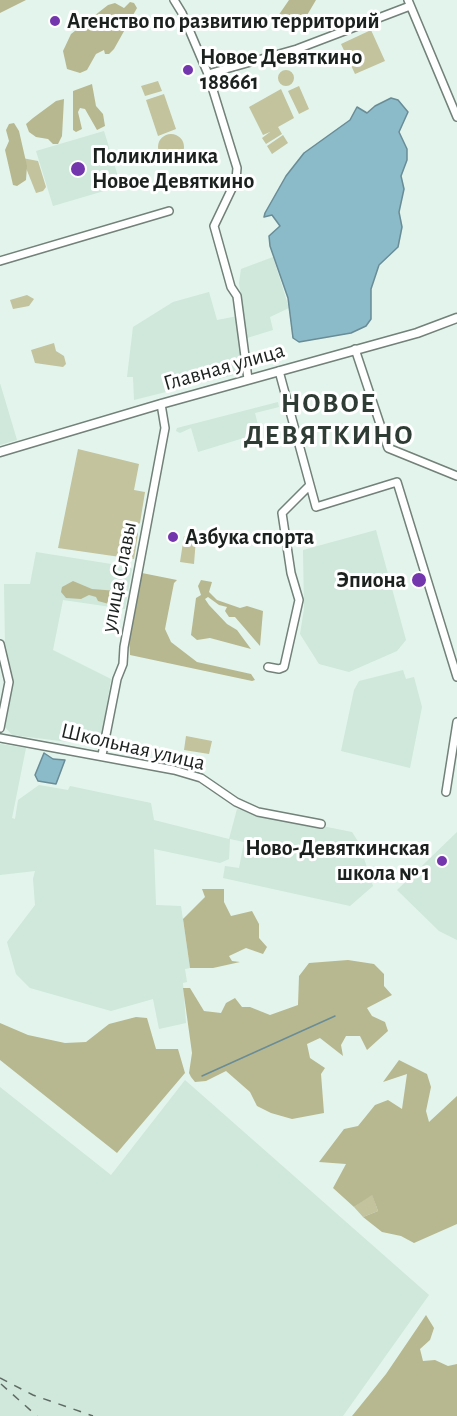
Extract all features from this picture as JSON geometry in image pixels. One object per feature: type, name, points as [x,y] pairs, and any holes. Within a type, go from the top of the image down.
[{"type":"main road","name":"Главная улица","points":[[0,452],[248,379],[417,333],[457,318]]},
{"type":"street","points":[[174,0],[182,13],[208,74],[237,168],[236,180],[214,226],[231,287],[237,296],[248,379]]},
{"type":"street","points":[[208,74],[297,49],[409,3],[457,117]]},
{"type":"street","points":[[0,261],[169,211]]},
{"type":"street","points":[[355,350],[388,448],[457,476]]},
{"type":"street","points":[[279,371],[316,507],[397,482],[457,677]]},
{"type":"street","name":"улица Славы","points":[[102,756],[117,679],[123,664],[124,647],[165,428],[161,404]]},
{"type":"street","points":[[268,667],[279,669],[284,667],[299,600],[291,573],[282,513],[309,486]]},
{"type":"street","points":[[0,644],[9,682],[0,728]]},
{"type":"street","points":[[446,792],[457,723]]},
{"type":"street","name":"Школьная улица","points":[[0,738],[102,756],[201,778],[236,801],[258,812],[321,824]]},
{"type":"shaded area","name":"Поликлиника Новое Девяткино","points":[[104,131],[121,186],[53,206],[36,151]]},
{"type":"shaded area","points":[[273,257],[289,308],[270,317],[273,330],[247,338],[239,283],[241,269]]},
{"type":"shaded area","points":[[209,292],[217,320],[238,316],[246,372],[134,400],[133,377],[127,377],[133,327],[173,302]]},
{"type":"shaded area","points":[[0,383],[17,440],[0,445]]},
{"type":"shaded area","points":[[278,402],[279,407],[255,413],[260,433],[198,452],[191,428],[180,433],[176,431],[177,428]]},
{"type":"shaded area","points":[[376,530],[406,640],[397,651],[349,672],[319,664],[300,634],[304,609],[303,550]]},
{"type":"shaded area","points":[[36,552],[132,569],[125,609],[63,600],[53,650],[111,679],[100,746],[12,735],[4,726],[13,677],[5,643],[4,584],[30,584]]},
{"type":"shaded area","points":[[403,670],[406,679],[414,677],[422,707],[410,768],[341,751],[354,690],[359,681]]},
{"type":"shaded area","points":[[0,744],[26,748],[12,818],[15,819],[18,800],[39,785],[68,790],[70,786],[151,803],[154,820],[229,839],[237,809],[352,832],[359,843],[373,886],[350,906],[223,878],[225,866],[239,868],[244,842],[230,839],[229,859],[220,863],[154,849],[156,905],[181,906],[190,968],[185,969],[187,982],[183,983],[186,1023],[159,1029],[153,999],[111,1011],[30,988],[16,974],[7,942],[35,905],[33,879],[35,871],[0,875]]},
{"type":"shaded area","name":"Ново-Девяткинская школа № 1","points":[[457,832],[457,940],[439,931],[397,890]]},
{"type":"shaded area","points":[[185,1080],[429,1295],[343,1416],[0,1416],[0,1087],[111,1175]]},
{"type":"green space","points":[[0,0],[26,0],[0,13]]},
{"type":"green space","points":[[289,0],[316,0],[300,27],[278,16]]},
{"type":"green space","points":[[130,2],[134,3],[137,8],[114,49],[109,54],[105,54],[104,50],[96,54],[87,70],[80,73],[67,69],[63,51],[71,34],[108,5],[115,3],[124,8]]},
{"type":"green space","points":[[371,30],[385,61],[355,74],[341,44]]},
{"type":"green space","points":[[286,70],[294,78],[286,86],[278,78]]},
{"type":"green space","points":[[158,81],[162,91],[145,96],[141,86]]},
{"type":"green space","points":[[92,84],[96,106],[103,114],[105,126],[97,130],[85,109],[80,108],[78,112],[82,129],[76,132],[73,130],[73,91]]},
{"type":"green space","points":[[299,86],[309,109],[299,114],[288,91]]},
{"type":"green space","points":[[281,89],[294,118],[278,127],[282,134],[266,144],[262,138],[270,132],[263,135],[249,107]]},
{"type":"green space","points":[[164,94],[176,129],[158,136],[146,100]]},
{"type":"green space","points":[[64,99],[62,136],[58,144],[36,137],[29,132],[26,124],[56,101]]},
{"type":"green space","points":[[14,123],[19,131],[27,166],[26,180],[17,186],[13,185],[5,150],[9,141],[6,130],[9,124]]},
{"type":"green space","points":[[171,134],[180,138],[184,147],[180,156],[171,160],[162,156],[158,147],[162,138]]},
{"type":"green space","points":[[283,135],[288,143],[272,154],[267,146]]},
{"type":"green space","points":[[22,158],[38,161],[46,187],[43,191],[36,193]]},
{"type":"green space","points":[[27,295],[34,299],[29,306],[13,309],[10,300]]},
{"type":"green space","points":[[54,343],[56,351],[64,356],[66,364],[63,367],[35,363],[31,350]]},
{"type":"green space","points":[[78,449],[139,464],[134,490],[145,492],[140,523],[135,527],[138,534],[134,559],[58,548]]},
{"type":"green space","points":[[184,536],[196,538],[194,564],[180,562]]},
{"type":"green space","points":[[142,573],[177,580],[174,583],[165,629],[171,642],[197,662],[251,674],[255,680],[130,655],[129,636]]},
{"type":"green space","points":[[201,580],[212,582],[209,592],[217,600],[240,608],[247,606],[263,611],[260,646],[235,617],[229,617],[225,611],[227,607],[219,605],[208,597],[205,599],[209,605],[227,624],[237,630],[251,649],[210,638],[197,640],[191,635],[196,598],[201,595],[198,586]]},
{"type":"green space","points":[[73,581],[92,589],[118,591],[124,596],[123,602],[116,606],[98,601],[96,597],[89,595],[81,599],[66,598],[61,592],[62,587]]},
{"type":"green space","points":[[186,736],[212,741],[209,754],[184,750]]},
{"type":"green space","points":[[202,889],[224,889],[224,902],[231,916],[252,911],[259,924],[259,938],[267,947],[263,954],[246,948],[229,956],[232,961],[240,962],[213,968],[190,968],[183,919],[205,897]]},
{"type":"green space","points":[[348,960],[374,964],[384,974],[384,986],[392,995],[367,1008],[372,1016],[385,1022],[388,1031],[367,1050],[360,1036],[346,1036],[341,1045],[343,1056],[320,1038],[307,1044],[310,1058],[325,1068],[321,1074],[324,1113],[292,1119],[271,1113],[257,1106],[250,1092],[226,1071],[206,1081],[195,1082],[191,1077],[189,1073],[192,1053],[183,988],[190,988],[204,1011],[221,1013],[226,1003],[235,998],[242,1007],[250,1007],[270,1015],[298,1005],[299,976],[309,963]]},
{"type":"green space","points":[[136,1017],[147,1018],[156,1049],[178,1049],[185,1073],[117,1153],[0,1060],[0,1023],[28,1035],[65,1043],[86,1042],[109,1024]]},
{"type":"green space","points":[[399,1060],[427,1074],[431,1087],[426,1111],[429,1122],[457,1096],[457,1224],[414,1243],[401,1236],[382,1232],[363,1217],[378,1211],[372,1195],[354,1207],[333,1188],[346,1164],[319,1162],[344,1129],[358,1126],[375,1105],[388,1100],[402,1109],[407,1074],[383,1082]]},
{"type":"green space","points":[[372,1194],[378,1211],[363,1217],[354,1207]]},
{"type":"green space","points":[[426,1315],[434,1328],[430,1340],[420,1349],[423,1361],[435,1360],[448,1366],[457,1364],[457,1416],[352,1416],[386,1374]]},
{"type":"water","points":[[391,98],[398,100],[408,112],[399,132],[407,149],[407,160],[401,176],[404,189],[399,212],[402,227],[398,247],[379,265],[371,289],[371,319],[366,326],[351,333],[299,342],[293,338],[288,298],[270,246],[269,236],[280,226],[272,215],[264,217],[265,213],[286,176],[304,153],[350,120],[357,107],[367,113]]},
{"type":"water","points":[[44,753],[53,759],[65,760],[56,784],[38,781],[35,775]]},
{"type":"waterway","points":[[202,1076],[335,1016]]},
{"type":"railway","points":[[0,1378],[33,1395],[93,1416]]},
{"type":"railway","points":[[1,1384],[37,1416]]},
{"type":"place","name":"Агенство по развитию территорий","points":[[55,21]]},
{"type":"place","name":"Новое Девяткино 188661","points":[[188,70]]},
{"type":"place","name":"Поликлиника Новое Девяткино","points":[[78,169]]},
{"type":"place","name":"Азбука спорта","points":[[173,537]]},
{"type":"place","name":"Эпиона","points":[[419,580]]},
{"type":"place","name":"Ново-Девяткинская школа № 1","points":[[442,861]]},
{"type":"district","name":"НОВОЕ ДЕВЯТКИНО","points":[[329,420]]}]
